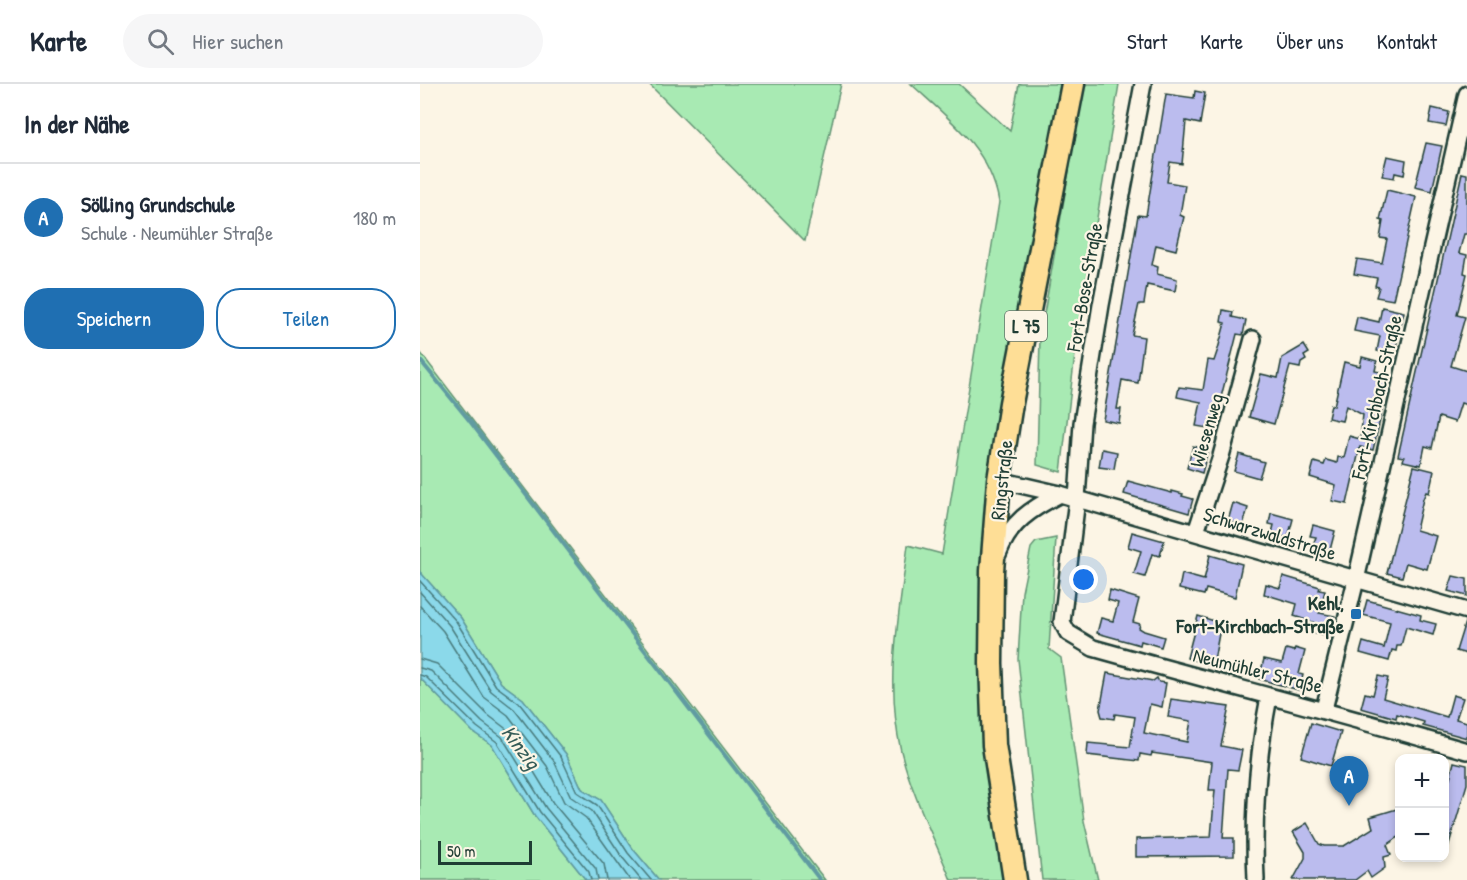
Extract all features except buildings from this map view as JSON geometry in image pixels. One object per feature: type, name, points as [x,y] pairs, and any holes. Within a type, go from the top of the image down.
[{"type":"main road","name":"Ringstraße","points":[[1015,880],[994,745],[991,663],[992,571],[999,480],[1011,403],[1073,84]]},
{"type":"street","name":"Fort-Bose-Straße","points":[[1077,499],[1082,423],[1101,305],[1143,84]]},
{"type":"street","name":"Fort-Kirchbach-Straße","points":[[1324,709],[1356,580],[1467,94]]},
{"type":"street","name":"Wiesenweg","points":[[1196,532],[1221,456],[1253,339]]},
{"type":"street","name":"Schwarzwaldstraße","points":[[999,480],[1060,494],[1196,532],[1467,611]]},
{"type":"street","points":[[992,571],[1004,538],[1020,517],[1060,494]]},
{"type":"street","name":"Neumühler Straße","points":[[1077,499],[1062,622],[1068,633],[1093,648],[1269,697],[1324,709],[1467,752]]},
{"type":"street","points":[[1256,880],[1254,823],[1257,779],[1260,742],[1269,697]]},
{"type":"green space","points":[[649,84],[841,84],[805,241]]},
{"type":"green space","points":[[911,84],[959,84],[1010,131],[1019,84],[1063,84],[999,401],[983,530],[982,614],[1008,880],[951,880],[911,784],[896,725],[895,648],[908,545],[942,554],[999,202],[987,166],[977,150],[953,122]]},
{"type":"green space","points":[[1084,84],[1119,84],[1076,346],[1061,472],[1037,465],[1040,337]]},
{"type":"green space","points":[[420,352],[825,880],[659,880],[633,849],[601,800],[582,789],[566,754],[523,699],[501,683],[461,618],[420,572]]},
{"type":"green space","points":[[1056,538],[1049,649],[1061,658],[1084,821],[1098,880],[1042,880],[1018,659],[1022,592],[1031,548],[1036,542]]},
{"type":"green space","points":[[420,678],[473,732],[492,745],[535,816],[586,880],[420,880]]},
{"type":"water","name":"Kinzig","points":[[420,572],[461,618],[501,683],[523,699],[566,754],[582,789],[601,800],[633,849],[659,880],[586,880],[535,816],[492,745],[473,732],[420,678]]},
{"type":"waterway","points":[[420,360],[469,420],[820,880]]},
{"type":"place","name":"Kehl, Fort-Kirchbach-Straße","points":[[1356,614]]},
{"type":"place","name":"Sölling Grundschule","points":[[1349,806]]}]
